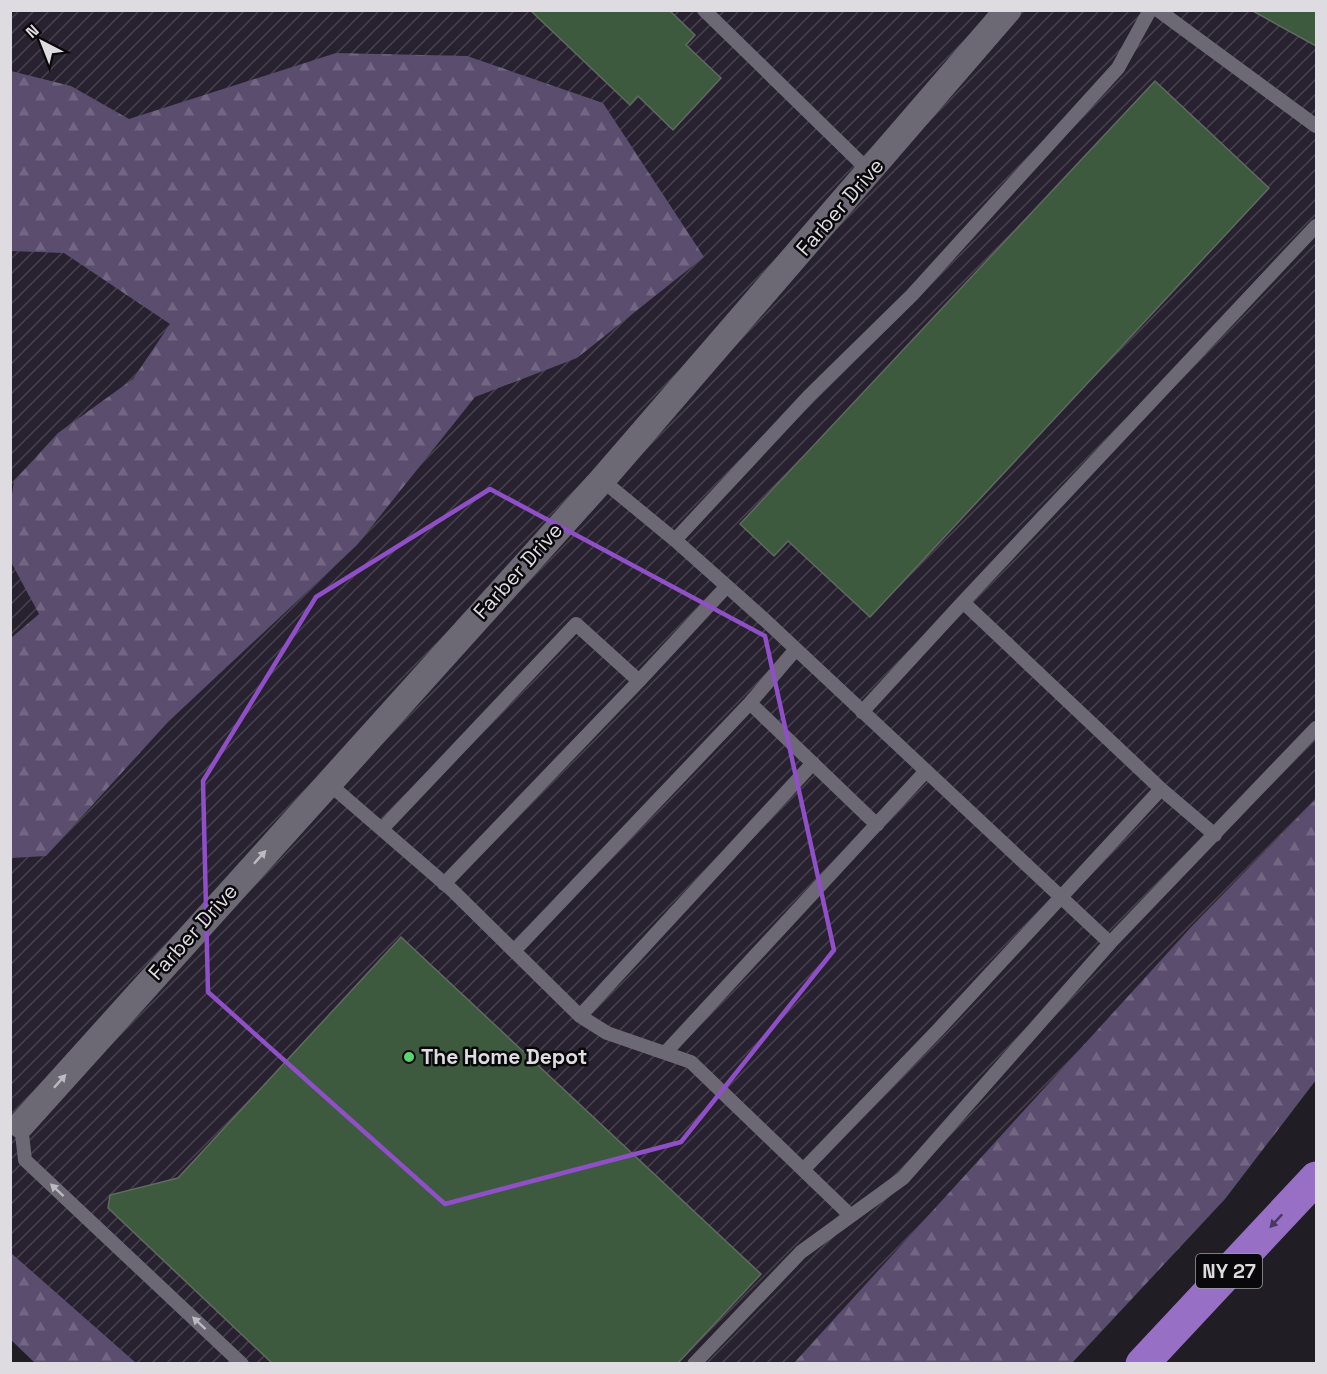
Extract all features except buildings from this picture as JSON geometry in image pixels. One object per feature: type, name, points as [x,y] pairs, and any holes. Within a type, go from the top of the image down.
[{"type":"highway","name":"NY 27","points":[[1142,1364],[1317,1178]]},
{"type":"street","name":"Farber Drive","points":[[21,1125],[327,782],[602,480],[1008,10]]},
{"type":"lane","points":[[704,10],[870,172]]},
{"type":"lane","points":[[675,540],[809,396],[912,295],[1118,68],[1150,10]]},
{"type":"lane","points":[[1163,12],[1317,126]]},
{"type":"lane","points":[[862,712],[1317,226]]},
{"type":"lane","points":[[602,480],[727,586],[1110,943]]},
{"type":"lane","points":[[444,884],[727,586]]},
{"type":"lane","points":[[963,602],[1161,789],[1215,835]]},
{"type":"lane","points":[[382,829],[576,624],[639,681]]},
{"type":"lane","points":[[514,951],[750,704],[796,649]]},
{"type":"lane","points":[[750,704],[877,825]]},
{"type":"lane","points":[[694,1364],[801,1252],[903,1178],[1110,943],[1317,728]]},
{"type":"lane","points":[[580,1016],[813,763]]},
{"type":"lane","points":[[666,1052],[925,772]]},
{"type":"lane","points":[[327,782],[444,884],[580,1016],[607,1034],[691,1062],[851,1216]]},
{"type":"lane","points":[[804,1169],[938,1030],[1161,789]]},
{"type":"lane","points":[[21,1125],[25,1160],[242,1364]]},
{"type":"highlighted area","points":[[490,489],[765,636],[834,950],[681,1142],[445,1204],[208,992],[203,781],[316,597]]},
{"type":"shaded area","points":[[11,11],[1316,11],[1316,861],[834,1363],[108,1363],[11,1277]]},
{"type":"green space","points":[[336,53],[467,56],[603,103],[704,257],[577,358],[475,397],[357,545],[168,722],[46,856],[11,858],[11,638],[39,614],[11,562],[10,508],[14,481],[58,433],[133,379],[170,324],[64,253],[11,251],[11,71],[71,86],[129,119]]},
{"type":"green space","points":[[1316,799],[1316,1080],[1225,1199],[1072,1363],[794,1363],[1193,925]]},
{"type":"green space","points":[[10,1253],[136,1363],[35,1363],[11,1340]]},
{"type":"place","name":"The Home Depot","points":[[409,1057]]}]
